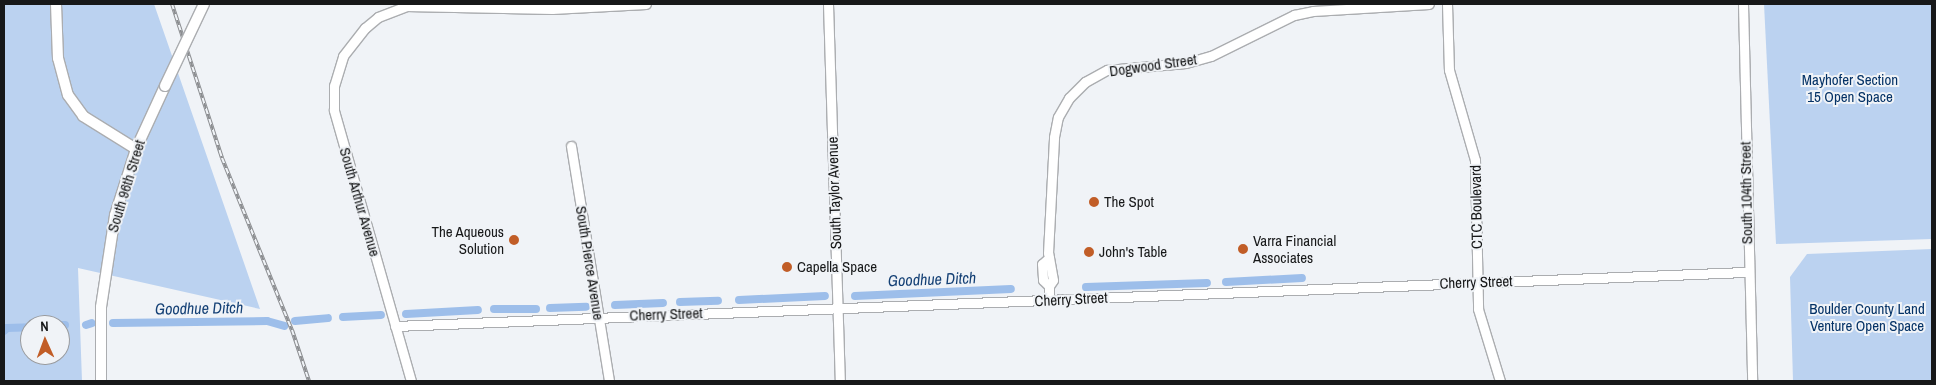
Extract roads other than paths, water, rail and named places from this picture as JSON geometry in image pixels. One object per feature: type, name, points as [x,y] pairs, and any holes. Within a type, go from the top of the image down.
[{"type":"main road","points":[[56,4],[58,58],[68,95],[83,116],[136,149]]},
{"type":"main road","name":"South 96th Street","points":[[101,381],[100,331],[106,260],[115,215],[136,149],[204,4]]},
{"type":"street","name":"South Arthur Avenue","points":[[411,381],[334,110],[337,72],[343,56],[365,28],[390,11],[423,4],[552,9],[646,4]]},
{"type":"street","name":"South Taylor Avenue","points":[[828,4],[840,381]]},
{"type":"street","name":"Dogwood Street","points":[[1049,300],[1049,286],[1043,280],[1042,264],[1048,258],[1054,137],[1058,117],[1069,98],[1085,82],[1107,70],[1186,63],[1211,56],[1294,15],[1313,11],[1429,4]]},
{"type":"street","name":"CTC Boulevard","points":[[1447,4],[1450,76],[1475,160],[1478,309],[1500,381]]},
{"type":"street","name":"South 104th Street","points":[[1743,4],[1747,272],[1752,381]]},
{"type":"street","name":"South Pierce Avenue","points":[[571,146],[609,381]]},
{"type":"street","name":"Cherry Street","points":[[395,326],[1747,272]]},
{"type":"waterway","name":"Goodhue Ditch","points":[[1226,282],[1302,278]]},
{"type":"waterway","name":"Goodhue Ditch","points":[[1086,287],[1207,283]]},
{"type":"waterway","name":"Goodhue Ditch","points":[[855,296],[1011,289]]},
{"type":"waterway","name":"Goodhue Ditch","points":[[739,300],[825,296]]},
{"type":"waterway","name":"Goodhue Ditch","points":[[680,302],[718,301]]},
{"type":"waterway","name":"Goodhue Ditch","points":[[615,305],[663,303]]},
{"type":"waterway","name":"Goodhue Ditch","points":[[550,308],[586,307]]},
{"type":"waterway","name":"Goodhue Ditch","points":[[494,309],[536,309]]},
{"type":"waterway","name":"Goodhue Ditch","points":[[406,314],[478,310]]},
{"type":"waterway","name":"Goodhue Ditch","points":[[343,317],[381,315]]},
{"type":"waterway","name":"Goodhue Ditch","points":[[295,321],[328,318]]},
{"type":"waterway","name":"Goodhue Ditch","points":[[113,323],[267,321],[284,326]]},
{"type":"waterway","name":"Goodhue Ditch","points":[[86,325],[92,323]]},
{"type":"waterway","name":"Goodhue Ditch","points":[[4,331],[7,328],[20,327]]},
{"type":"railway","points":[[172,4],[222,158],[292,330],[309,381]]},
{"type":"place","name":"The Spot","points":[[1094,202]]},
{"type":"place","name":"The Aqueous Solution","points":[[514,240]]},
{"type":"place","name":"Varra Financial Associates","points":[[1243,249]]},
{"type":"place","name":"John's Table","points":[[1089,252]]},
{"type":"place","name":"Capella Space","points":[[787,267]]},
{"type":"park label","name":"Mayhofer Section 15 Open Space","points":[[1850,88]]},
{"type":"park label","name":"Boulder County Land Venture Open Space","points":[[1867,316]]}]
